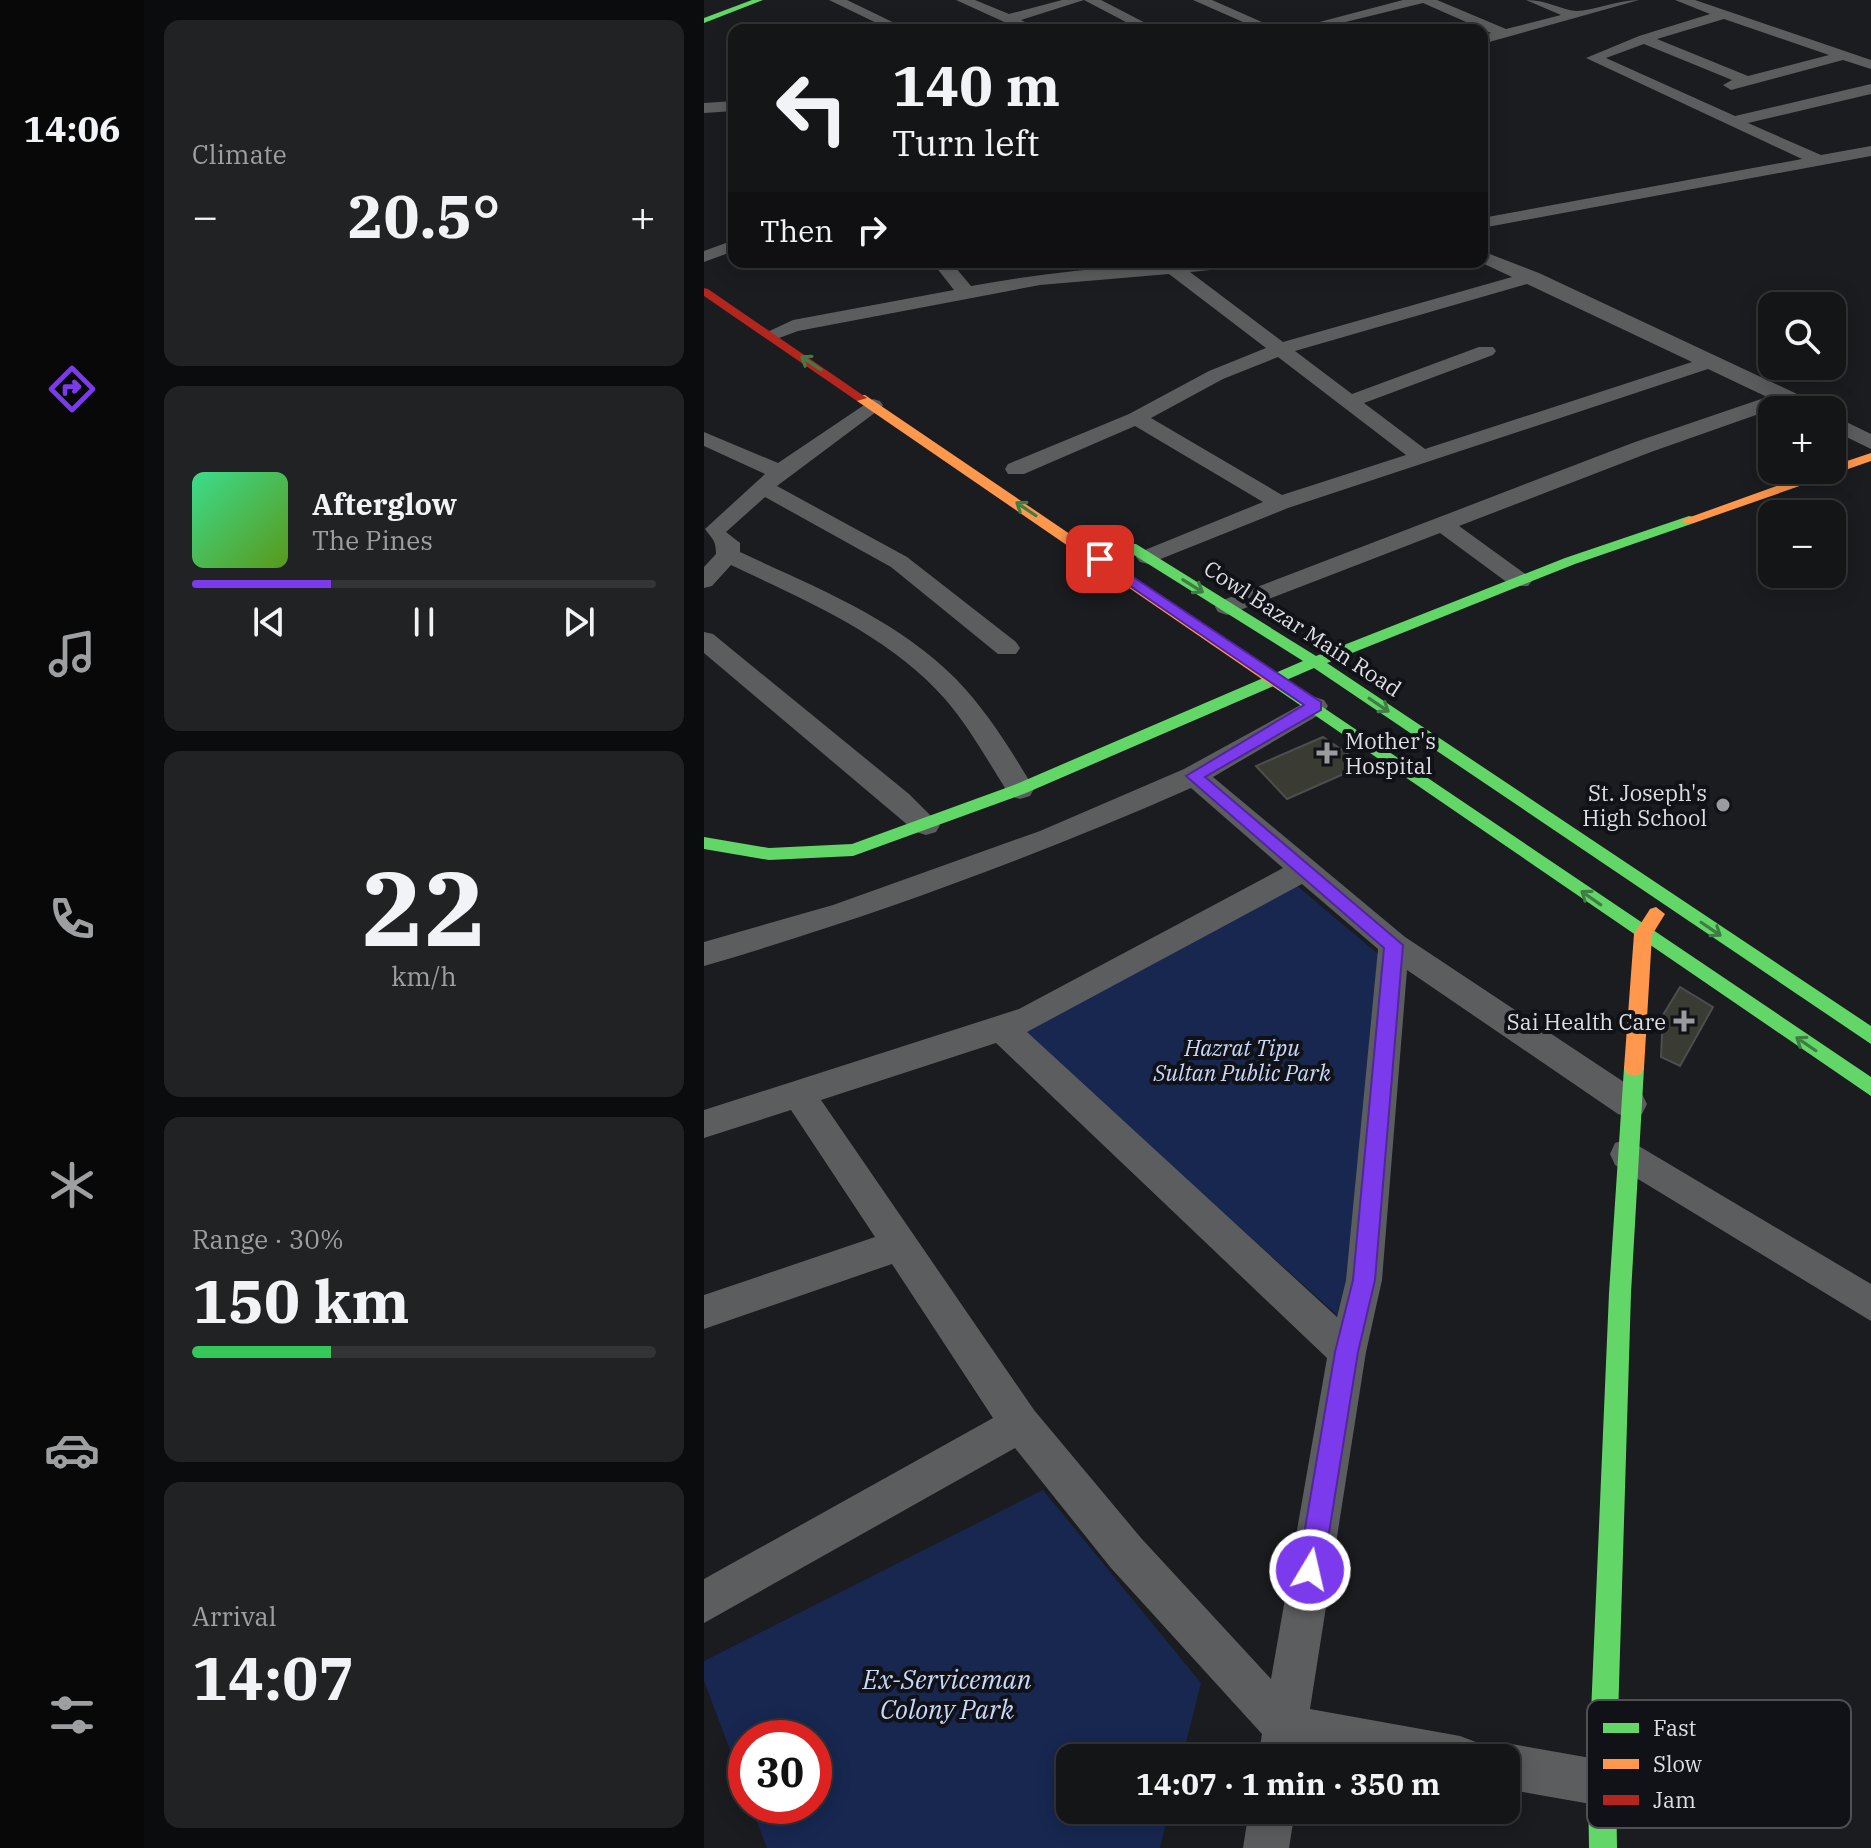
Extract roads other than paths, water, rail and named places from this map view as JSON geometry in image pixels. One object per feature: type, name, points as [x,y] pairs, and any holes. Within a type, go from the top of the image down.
[{"type":"street","points":[[704,21],[759,0]]},
{"type":"street","points":[[836,0],[889,24]]},
{"type":"street","points":[[963,0],[1020,24]]},
{"type":"street","points":[[1008,19],[1077,0]]},
{"type":"street","points":[[1090,0],[1140,24]]},
{"type":"street","points":[[1200,0],[1258,24]]},
{"type":"street","points":[[1320,24],[1423,0],[1480,24]]},
{"type":"street","points":[[1533,0],[1644,39],[1747,81]]},
{"type":"street","points":[[1488,38],[1632,0]]},
{"type":"street","points":[[1682,0],[1724,8],[1871,65]]},
{"type":"street","points":[[1724,8],[1593,58],[1822,162]]},
{"type":"street","points":[[1336,20],[1345,24]]},
{"type":"street","points":[[1488,27],[1502,33]]},
{"type":"street","points":[[1678,98],[1843,56]]},
{"type":"street","points":[[1731,122],[1871,89]]},
{"type":"street","points":[[704,108],[728,106]]},
{"type":"street","points":[[1488,222],[1871,151]]},
{"type":"street","points":[[704,257],[728,247]]},
{"type":"street","points":[[1488,259],[1786,396]]},
{"type":"street","points":[[946,268],[965,291]]},
{"type":"street","points":[[771,335],[793,326],[965,291],[1040,279],[1164,268]]},
{"type":"street","points":[[1189,268],[1277,350],[1351,401],[1422,457]]},
{"type":"street","points":[[704,269],[819,342]]},
{"type":"street","points":[[1017,470],[1136,418],[1216,375],[1277,350],[1532,277]]},
{"type":"street","points":[[706,294],[771,335],[1276,679],[1871,1088]]},
{"type":"street","points":[[1351,401],[1486,351]]},
{"type":"street","points":[[1148,557],[1280,503],[1711,362]]},
{"type":"street","points":[[704,581],[728,555],[728,543],[710,527],[873,405]]},
{"type":"street","points":[[1227,607],[1643,447],[1758,407]]},
{"type":"street","points":[[1136,418],[1280,503]]},
{"type":"street","points":[[1846,429],[1871,443]]},
{"type":"street","points":[[704,438],[899,562],[1007,648]]},
{"type":"street","points":[[704,843],[769,854],[853,850],[1020,789],[1315,662],[1520,581],[1871,457]]},
{"type":"street","points":[[1443,525],[1520,581]]},
{"type":"street","name":"Cowl Bazar Main Road","points":[[1121,541],[1315,662],[1871,1036]]},
{"type":"street","points":[[728,555],[821,601],[898,645],[946,684],[1020,789]]},
{"type":"street","points":[[704,640],[796,717],[855,760],[926,825]]},
{"type":"street","points":[[704,954],[839,915],[1050,838],[1194,776],[1315,706]]},
{"type":"street","points":[[1194,776],[1302,871],[1394,945],[1630,1104]]},
{"type":"street","points":[[704,1124],[1029,1019],[1302,871]]},
{"type":"street","points":[[1605,1700],[1627,1154],[1643,934],[1667,899]]},
{"type":"street","points":[[1282,1742],[1347,1352],[1364,1280],[1394,945]]},
{"type":"street","points":[[1001,1028],[1347,1352]]},
{"type":"street","points":[[799,1094],[1020,1424],[1282,1742],[1304,1744]]},
{"type":"street","points":[[1627,1154],[1871,1304]]},
{"type":"street","points":[[704,1312],[900,1245]]},
{"type":"street","points":[[704,1602],[1020,1424]]},
{"type":"street","points":[[1520,1768],[1587,1780]]},
{"type":"street","points":[[1266,1848],[1270,1824]]},
{"type":"street","points":[[1603,1828],[1603,1848]]},
{"type":"place","name":"Mother's Hospital","points":[[1327,753]]},
{"type":"place","name":"St. Joseph's High School","points":[[1723,805]]},
{"type":"place","name":"Sai Health Care","points":[[1684,1021]]},
{"type":"park label","name":"Hazrat Tipu Sultan Public Park","points":[[1242,1060]]},
{"type":"park label","name":"Ex-Serviceman Colony Park","points":[[947,1694]]}]
